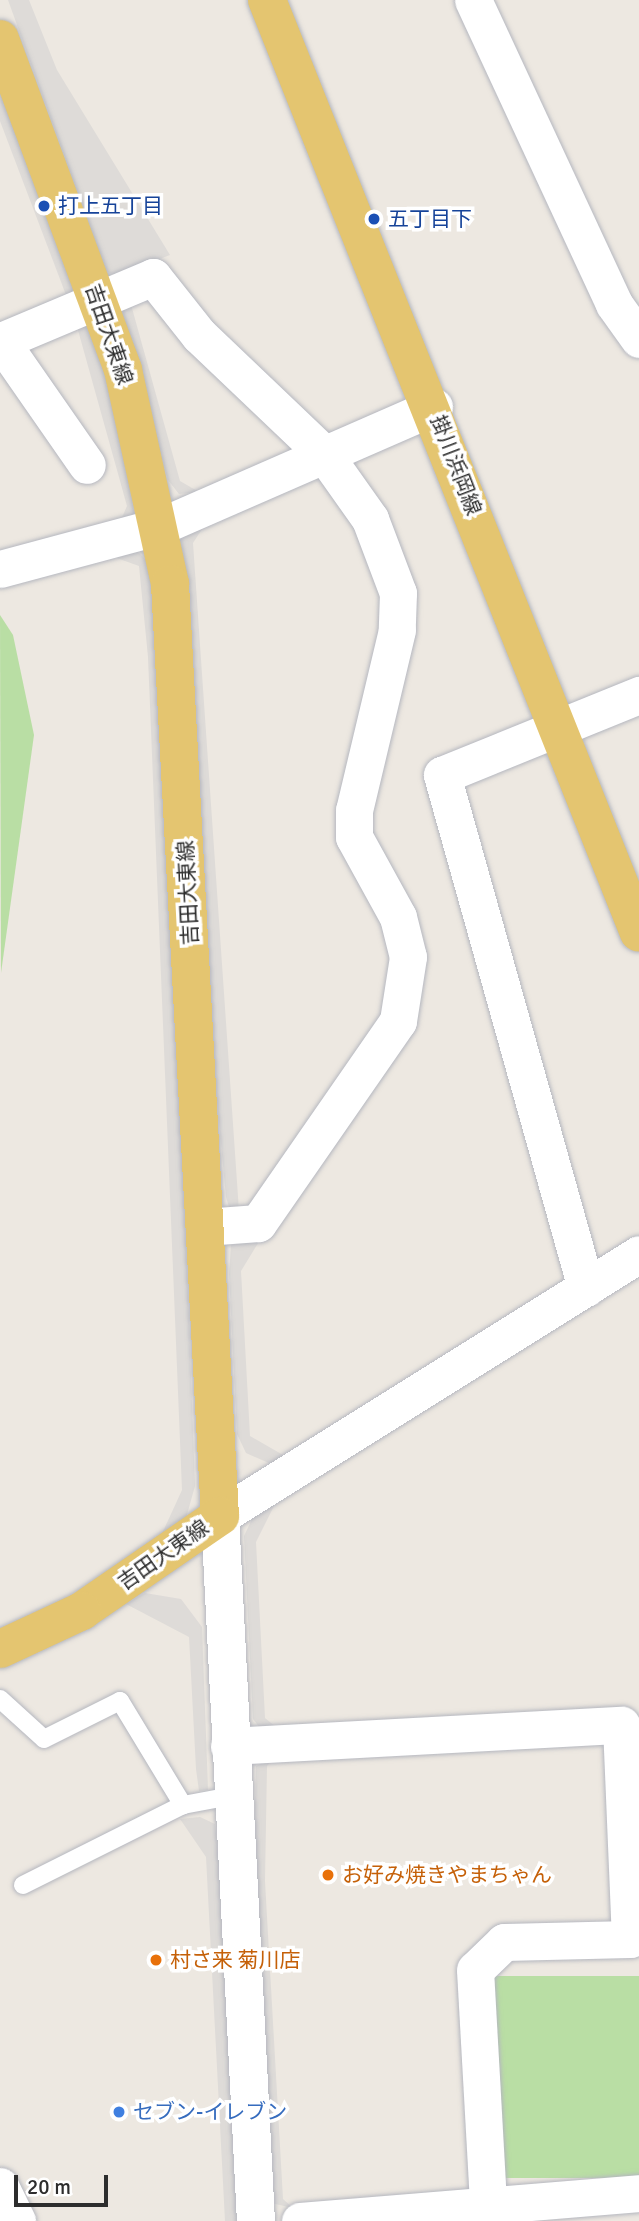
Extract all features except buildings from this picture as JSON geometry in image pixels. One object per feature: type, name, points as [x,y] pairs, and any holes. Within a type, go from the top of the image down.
[{"type":"main road","name":"掛川浜岡線","points":[[267,0],[434,407],[639,933]]},
{"type":"main road","name":"吉田大東線","points":[[0,39],[97,296],[126,383],[161,526],[176,658],[220,1516],[82,1611],[0,1649]]},
{"type":"street","points":[[473,0],[614,304],[639,339]]},
{"type":"street","points":[[87,465],[1,340],[97,296],[153,277],[199,335],[324,454],[370,519],[398,593],[397,630],[354,810],[354,837],[398,917],[408,957],[398,1021],[258,1223],[204,1227]]},
{"type":"street","points":[[0,569],[161,526],[434,407]]},
{"type":"street","points":[[586,1288],[442,775],[559,730],[639,695]]},
{"type":"street","points":[[256,2221],[231,1796],[220,1516],[639,1254]]},
{"type":"street","points":[[229,1746],[621,1725],[634,1939],[504,1942],[475,1970],[488,2206]]},
{"type":"street","points":[[0,2186],[17,2221]]},
{"type":"street","points":[[300,2221],[488,2206],[570,2209],[639,2193]]},
{"type":"lane","points":[[0,1699],[44,1739],[120,1701],[183,1805]]},
{"type":"lane","points":[[23,1885],[183,1805],[231,1796]]},
{"type":"green space","points":[[0,615],[13,635],[34,735],[1,973]]},
{"type":"green space","points":[[494,1976],[639,1976],[639,2178],[494,2178]]},
{"type":"shaded area","points":[[8,0],[29,0],[57,70],[170,255],[116,276],[106,271]]},
{"type":"shaded area","points":[[0,89],[74,288],[72,294],[66,295],[0,121]]},
{"type":"shaded area","points":[[130,301],[180,481],[199,492],[179,494],[168,480],[121,312]]},
{"type":"shaded area","points":[[86,322],[104,366],[135,515],[120,522],[127,506],[76,323]]},
{"type":"shaded area","points":[[208,520],[193,543],[239,1211],[229,1207],[226,1197],[212,1047],[180,540]]},
{"type":"shaded area","points":[[138,552],[150,564],[179,1050],[195,1486],[186,1518],[160,1538],[182,1490],[148,657],[139,566],[111,556]]},
{"type":"shaded area","points":[[260,1240],[241,1271],[250,1436],[290,1459],[271,1464],[246,1453],[237,1434],[229,1274],[231,1245]]},
{"type":"shaded area","points":[[278,1498],[256,1542],[265,1718],[276,1727],[260,1728],[253,1719],[244,1536],[254,1515]]},
{"type":"shaded area","points":[[145,1593],[181,1599],[202,1627],[208,1790],[199,1791],[196,1769],[189,1637],[126,1604]]},
{"type":"shaded area","points":[[276,1755],[267,1766],[265,1881],[283,2199],[293,2208],[271,2203],[253,1881],[256,1766]]},
{"type":"shaded area","points":[[200,1817],[215,1824],[220,1872],[238,2221],[225,2221],[206,1857],[180,1819]]},
{"type":"place","name":"打上五丁目","points":[[44,206]]},
{"type":"place","name":"五丁目下","points":[[374,219]]},
{"type":"place","name":"お好み焼きやまちゃん","points":[[328,1875]]},
{"type":"place","name":"村さ来 菊川店","points":[[156,1960]]},
{"type":"place","name":"セブン-イレブン","points":[[119,2112]]}]
